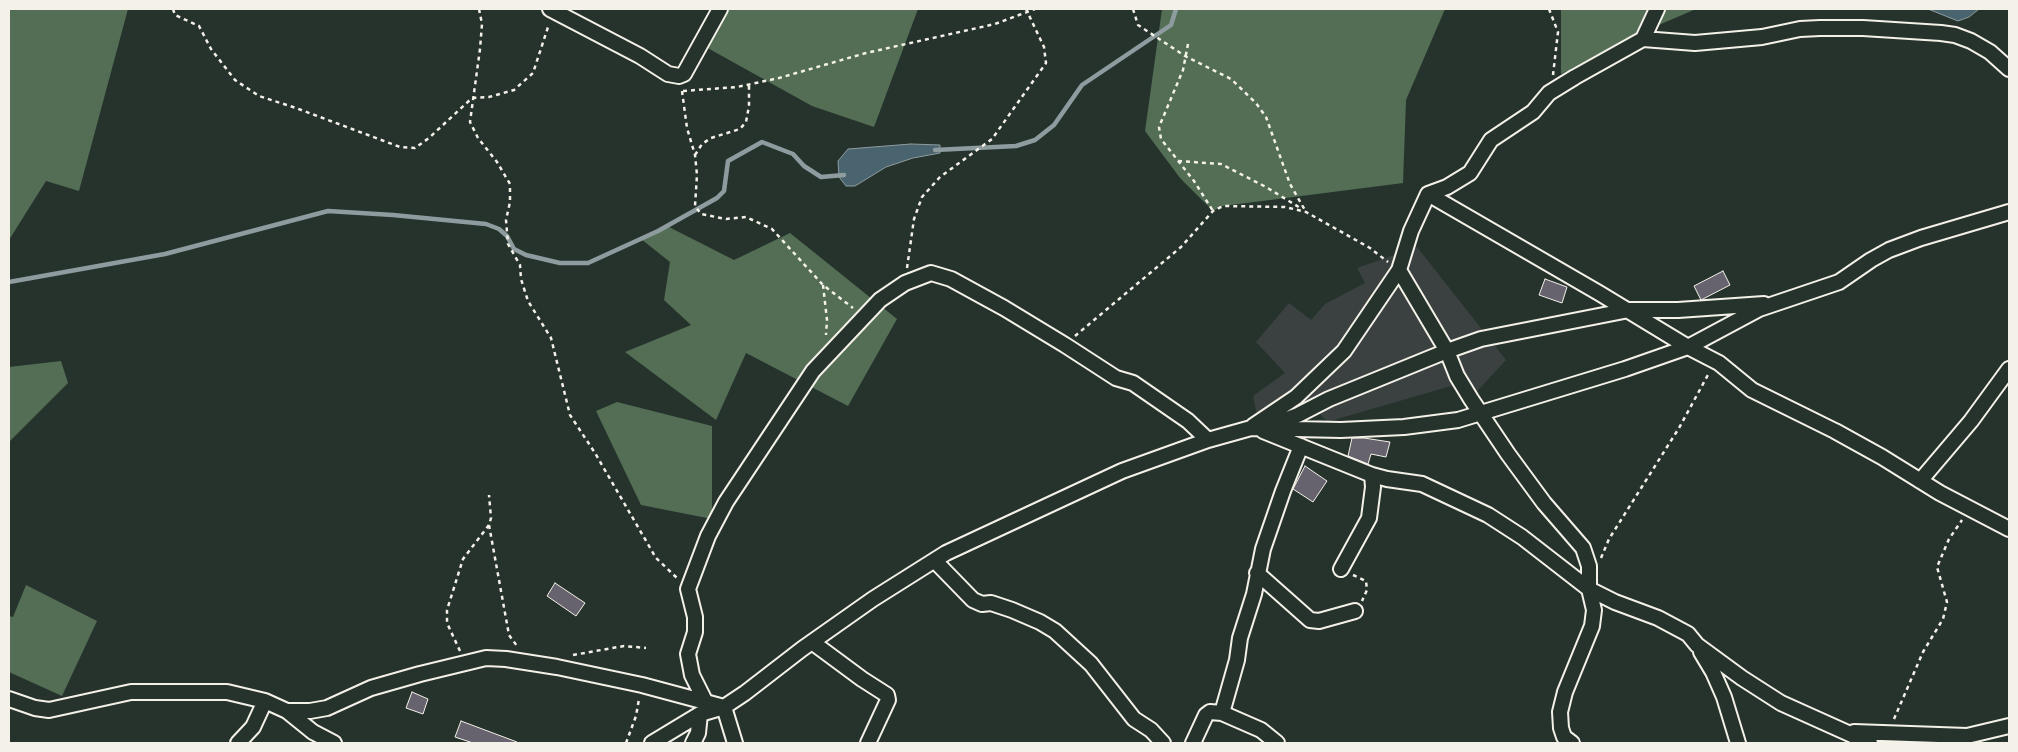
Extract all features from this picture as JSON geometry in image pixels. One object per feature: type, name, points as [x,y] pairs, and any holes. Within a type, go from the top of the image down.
[{"type":"street","points":[[553,9],[640,56],[668,74],[679,76],[684,74],[720,9]]},
{"type":"street","points":[[1643,40],[1657,9]]},
{"type":"street","points":[[1251,428],[1296,397],[1344,351],[1399,270],[1411,231],[1428,194],[1447,187],[1470,173],[1490,140],[1533,112],[1549,94],[1575,77],[1643,40],[1695,43],[1820,28],[1863,28],[1941,33],[1955,35],[1990,52],[2009,69]]},
{"type":"street","points":[[1428,194],[1629,310],[1688,347],[1719,363],[1752,390],[1835,431],[1920,481],[2009,529]]},
{"type":"street","points":[[287,711],[310,711],[327,708],[371,688],[486,658],[529,662],[642,685],[702,707],[724,707],[746,693],[872,599],[946,554],[989,532],[1122,471],[1208,440],[1251,428],[1341,430],[1404,427],[1458,420],[1625,369],[1688,347],[1775,303],[1839,282],[1870,260],[1889,250],[1921,238],[2009,212]]},
{"type":"street","points":[[1399,270],[1447,351],[1457,376],[1508,454],[1544,503],[1583,548],[1589,566],[1589,587],[1594,610],[1592,626],[1574,669],[1560,712],[1561,728],[1564,737],[1572,743]]},
{"type":"street","points":[[693,743],[698,733],[702,707],[688,654],[695,632],[695,617],[688,589],[708,536],[722,508],[813,371],[886,295],[905,283],[931,274],[951,279],[1066,345],[1116,378],[1133,383],[1155,396],[1188,421],[1208,440]]},
{"type":"street","points":[[1265,427],[1447,351],[1481,339],[1629,310],[1678,310],[1775,303]]},
{"type":"street","points":[[1920,481],[2009,370]]},
{"type":"street","points":[[1251,428],[1372,475],[1422,484],[1488,515],[1589,587],[1615,602],[1646,612],[1688,634],[1713,672],[1724,697],[1738,743]]},
{"type":"street","points":[[1222,713],[1240,638],[1254,594],[1263,549],[1283,490],[1301,446]]},
{"type":"street","points":[[1341,569],[1369,518],[1373,487],[1372,475]]},
{"type":"street","points":[[935,561],[973,600],[982,604],[991,603],[1012,610],[1040,622],[1055,631],[1091,664],[1134,719],[1151,730],[1163,743]]},
{"type":"street","points":[[1257,573],[1310,620],[1319,621],[1355,611]]},
{"type":"street","points":[[812,642],[862,679],[888,695],[888,700],[868,743]]},
{"type":"street","points":[[1697,646],[1781,703],[1870,743]]},
{"type":"street","points":[[9,699],[35,708],[49,710],[131,692],[227,692],[265,701],[287,711],[313,732],[334,743]]},
{"type":"street","points":[[238,743],[253,727],[265,701]]},
{"type":"street","points":[[652,743],[702,707]]},
{"type":"street","points":[[724,707],[735,743]]},
{"type":"street","points":[[1193,743],[1206,715],[1210,712],[1222,713],[1260,730],[1277,743]]},
{"type":"street","points":[[1848,732],[1967,736],[2009,726]]},
{"type":"path","points":[[173,9],[175,15],[199,26],[211,49],[235,80],[259,96],[400,147],[415,148],[430,138],[472,98],[489,97],[514,90],[533,73],[553,9]]},
{"type":"path","points":[[479,9],[482,24],[470,122],[478,138],[497,162],[510,184],[510,202],[506,220],[508,244],[520,265],[521,279],[528,301],[551,338],[570,415],[595,453],[656,558],[688,589]]},
{"type":"path","points":[[905,283],[914,220],[922,197],[940,177],[992,139],[1046,63],[1044,47],[1026,9]]},
{"type":"path","points":[[682,91],[749,84],[779,78],[866,53],[995,24],[1036,9]]},
{"type":"path","points":[[1133,9],[1138,25],[1186,56],[1231,79],[1256,103],[1266,117],[1290,184],[1306,212]]},
{"type":"path","points":[[1549,9],[1558,32],[1549,94]]},
{"type":"path","points":[[1188,44],[1183,70],[1159,127],[1160,139],[1213,211]]},
{"type":"path","points":[[679,76],[687,128],[695,154],[697,175],[695,206],[701,214],[726,219],[746,217],[772,229],[823,284],[864,317]]},
{"type":"path","points":[[695,154],[702,144],[711,138],[740,129],[746,122],[749,106],[749,84]]},
{"type":"path","points":[[1178,161],[1221,164],[1266,186],[1306,212],[1370,248],[1399,270]]},
{"type":"path","points":[[1066,345],[1181,247],[1213,211],[1223,206],[1285,207],[1306,212]]},
{"type":"path","points":[[823,284],[827,320],[825,358]]},
{"type":"path","points":[[1589,587],[1609,540],[1679,428],[1707,375],[1719,363]]},
{"type":"path","points":[[465,663],[447,623],[447,610],[463,559],[489,524],[491,518],[489,495]]},
{"type":"path","points":[[1887,734],[1923,652],[1943,619],[1947,602],[1937,567],[1949,539],[1970,508]]},
{"type":"path","points":[[489,524],[509,635],[529,662]]},
{"type":"path","points":[[1341,569],[1366,582],[1367,590],[1355,611]]},
{"type":"path","points":[[567,656],[624,646],[646,648]]},
{"type":"path","points":[[626,743],[636,716],[642,685]]},
{"type":"shaded area","points":[[1417,247],[1506,360],[1470,399],[1458,384],[1327,422],[1312,404],[1259,424],[1253,396],[1285,373],[1256,342],[1289,303],[1311,320],[1325,304],[1365,283],[1357,268]]},
{"type":"green space","points":[[9,9],[128,9],[79,191],[46,181],[9,240]]},
{"type":"green space","points":[[711,9],[918,9],[874,127],[812,106],[695,41]]},
{"type":"green space","points":[[1162,9],[1445,9],[1406,100],[1403,183],[1223,206],[1213,211],[1180,178],[1145,131]]},
{"type":"green space","points":[[1561,9],[1696,9],[1647,30],[1561,74]]},
{"type":"green space","points":[[667,226],[734,260],[790,233],[897,319],[848,406],[746,353],[716,420],[625,352],[691,325],[664,300],[670,262],[641,239]]},
{"type":"green space","points":[[61,361],[68,383],[9,442],[9,367]]},
{"type":"green space","points":[[617,402],[712,426],[712,519],[641,505],[596,411]]},
{"type":"green space","points":[[26,585],[97,621],[62,696],[9,672],[9,616],[13,617]]},
{"type":"water","points":[[1928,9],[1979,9],[1969,17],[1958,21]]},
{"type":"water","points":[[911,144],[940,145],[940,153],[913,158],[886,167],[855,186],[846,186],[839,177],[838,161],[848,149]]},
{"type":"building","points":[[1723,271],[1730,285],[1701,300],[1694,286]]},
{"type":"building","points":[[1545,279],[1567,287],[1562,303],[1539,295]]},
{"type":"building","points":[[1352,438],[1390,442],[1386,457],[1371,454],[1368,464],[1348,456]]},
{"type":"building","points":[[1305,466],[1327,481],[1313,502],[1293,489]]},
{"type":"building","points":[[555,583],[585,603],[576,616],[547,596]]},
{"type":"building","points":[[412,692],[428,699],[423,714],[406,708]]},
{"type":"building","points":[[461,721],[517,743],[473,743],[455,737]]},
{"type":"waterway","points":[[935,150],[1016,146],[1035,140],[1054,125],[1082,85],[1171,25],[1176,9]]},
{"type":"waterway","points":[[9,282],[165,254],[328,211],[486,224],[499,229],[507,236],[514,249],[526,255],[560,263],[588,263],[658,231],[717,198],[724,191],[728,161],[762,142],[793,154],[804,166],[821,177],[844,175]]}]
